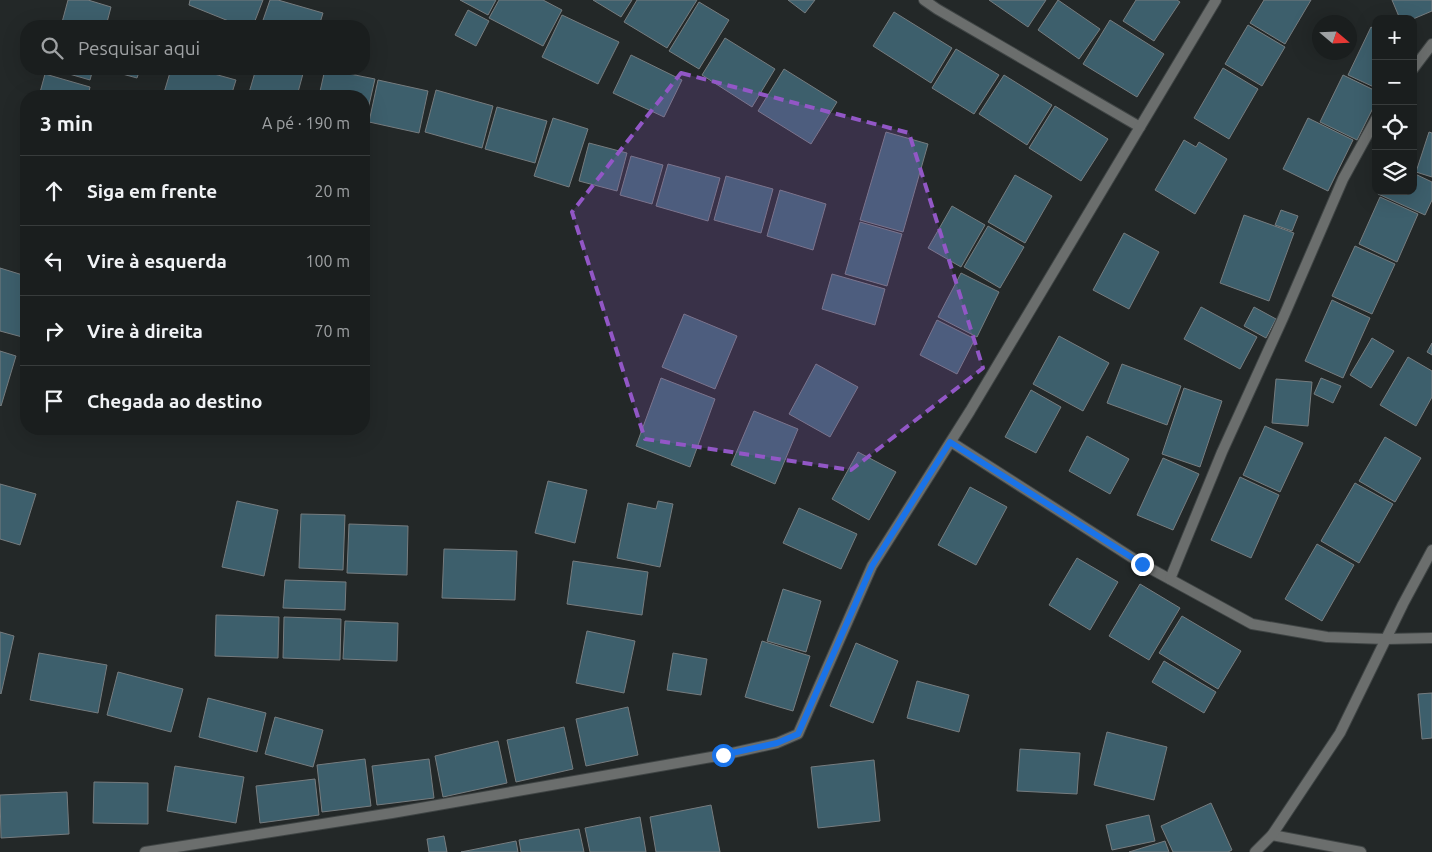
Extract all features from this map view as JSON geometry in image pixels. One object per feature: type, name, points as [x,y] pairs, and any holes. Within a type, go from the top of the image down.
[{"type":"street","points":[[924,0],[1140,127]]},
{"type":"street","points":[[937,9],[943,0]]},
{"type":"street","points":[[145,852],[392,813],[723,755],[777,743],[798,734],[872,566],[950,442],[1216,0]]},
{"type":"street","points":[[1417,64],[1432,44]]},
{"type":"street","points":[[1170,579],[1222,452],[1343,179],[1372,126]]},
{"type":"street","points":[[950,442],[1142,564],[1252,624],[1326,637],[1432,638]]},
{"type":"street","points":[[1255,852],[1272,835],[1340,733],[1403,604],[1432,550]]},
{"type":"street","points":[[1272,835],[1361,852]]},
{"type":"highlighted area","points":[[681,73],[909,133],[983,368],[851,470],[645,439],[572,212]]},
{"type":"building","points":[[68,0],[88,0],[111,7],[108,20],[63,20]]},
{"type":"building","points":[[190,0],[263,0],[255,20],[226,20],[189,5]]},
{"type":"building","points":[[270,0],[278,0],[323,13],[321,20],[263,20]]},
{"type":"building","points":[[460,0],[496,0],[488,15]]},
{"type":"building","points":[[499,0],[543,0],[562,10],[543,46],[489,18]]},
{"type":"building","points":[[593,0],[632,0],[621,17]]},
{"type":"building","points":[[637,0],[697,0],[667,48],[624,22]]},
{"type":"building","points":[[788,0],[815,0],[805,13]]},
{"type":"building","points":[[989,0],[1046,0],[1028,27]]},
{"type":"building","points":[[1058,0],[1100,29],[1079,59],[1038,30]]},
{"type":"building","points":[[1136,0],[1177,0],[1180,2],[1154,41],[1123,21]]},
{"type":"building","points":[[1264,0],[1311,0],[1285,44],[1250,23]]},
{"type":"building","points":[[1392,0],[1432,0],[1432,11],[1417,17],[1417,15],[1398,15]]},
{"type":"building","points":[[699,2],[729,20],[699,69],[669,51]]},
{"type":"building","points":[[468,10],[489,21],[476,46],[455,35]]},
{"type":"building","points":[[894,12],[952,48],[931,83],[873,46]]},
{"type":"building","points":[[562,15],[619,42],[598,84],[542,57]]},
{"type":"building","points":[[1110,20],[1164,54],[1137,97],[1083,64]]},
{"type":"building","points":[[1248,25],[1285,47],[1262,86],[1225,64]]},
{"type":"building","points":[[1371,27],[1372,86],[1348,75],[1355,60],[1357,60]]},
{"type":"building","points":[[725,38],[775,69],[752,107],[702,75]]},
{"type":"building","points":[[956,49],[999,75],[974,114],[932,88]]},
{"type":"building","points":[[631,55],[682,80],[664,117],[613,93]]},
{"type":"building","points":[[1223,68],[1258,89],[1229,139],[1194,118]]},
{"type":"building","points":[[784,69],[837,102],[811,144],[758,111]]},
{"type":"building","points":[[45,75],[90,87],[89,90],[41,90]]},
{"type":"building","points":[[73,75],[91,75],[90,80]]},
{"type":"building","points":[[126,75],[138,75],[137,78]]},
{"type":"building","points":[[169,75],[218,75],[236,80],[233,90],[165,90]]},
{"type":"building","points":[[254,75],[303,75],[299,90],[250,90]]},
{"type":"building","points":[[324,75],[355,75],[375,79],[370,100],[370,90],[320,90]]},
{"type":"building","points":[[1004,75],[1052,105],[1027,145],[979,114]]},
{"type":"building","points":[[1343,75],[1372,89],[1372,110],[1357,140],[1320,122]]},
{"type":"building","points":[[378,80],[428,91],[419,133],[370,122]]},
{"type":"building","points":[[436,90],[493,106],[482,148],[425,132]]},
{"type":"building","points":[[1055,106],[1108,139],[1081,181],[1029,148]]},
{"type":"building","points":[[497,107],[547,121],[535,163],[485,149]]},
{"type":"building","points":[[553,118],[588,129],[569,187],[534,176]]},
{"type":"building","points":[[1308,118],[1353,140],[1328,191],[1283,169]]},
{"type":"building","points":[[886,132],[928,144],[903,232],[860,220]]},
{"type":"building","points":[[1429,132],[1432,133],[1432,177],[1417,172]]},
{"type":"building","points":[[1184,140],[1196,147],[1199,142],[1227,159],[1195,214],[1155,190]]},
{"type":"building","points":[[589,143],[627,153],[617,191],[579,181]]},
{"type":"building","points":[[631,156],[663,165],[652,204],[620,195]]},
{"type":"building","points":[[668,164],[720,178],[708,221],[656,206]]},
{"type":"building","points":[[1015,175],[1052,196],[1025,243],[988,222]]},
{"type":"building","points":[[1417,175],[1432,182],[1432,200],[1425,215],[1380,195],[1417,195]]},
{"type":"building","points":[[726,176],[773,189],[761,233],[714,220]]},
{"type":"building","points":[[780,190],[826,204],[813,250],[767,236]]},
{"type":"building","points":[[1380,197],[1418,214],[1397,262],[1359,244]]},
{"type":"building","points":[[952,206],[985,225],[961,267],[928,248]]},
{"type":"building","points":[[1281,210],[1298,216],[1292,231],[1275,225]]},
{"type":"building","points":[[1244,215],[1294,233],[1269,301],[1220,283]]},
{"type":"building","points":[[860,222],[902,234],[887,286],[845,274]]},
{"type":"building","points":[[988,226],[1024,247],[1000,288],[964,267]]},
{"type":"building","points":[[1124,233],[1159,252],[1129,309],[1093,290]]},
{"type":"building","points":[[1355,246],[1395,264],[1372,314],[1332,296]]},
{"type":"building","points":[[0,268],[20,274],[20,336],[0,331]]},
{"type":"building","points":[[961,273],[999,292],[977,337],[938,317]]},
{"type":"building","points":[[832,274],[885,289],[875,325],[822,309]]},
{"type":"building","points":[[1332,300],[1370,318],[1343,378],[1305,361]]},
{"type":"building","points":[[1201,307],[1257,337],[1240,369],[1184,339]]},
{"type":"building","points":[[1254,307],[1276,319],[1266,338],[1244,326]]},
{"type":"building","points":[[684,314],[737,336],[715,389],[662,367]]},
{"type":"building","points":[[937,320],[975,339],[957,374],[920,355]]},
{"type":"building","points":[[1059,336],[1109,363],[1083,411],[1033,384]]},
{"type":"building","points":[[1372,338],[1394,351],[1371,388],[1350,375]]},
{"type":"building","points":[[1432,343],[1432,355],[1427,352]]},
{"type":"building","points":[[0,351],[16,356],[1,406],[0,405]]},
{"type":"building","points":[[1408,357],[1432,371],[1432,397],[1416,426],[1380,405]]},
{"type":"building","points":[[816,364],[858,387],[830,437],[789,414]]},
{"type":"building","points":[[1122,364],[1181,386],[1167,425],[1107,403]]},
{"type":"building","points":[[661,378],[715,399],[690,467],[636,446]]},
{"type":"building","points":[[1321,378],[1341,386],[1333,403],[1314,394]]},
{"type":"building","points":[[1276,379],[1312,382],[1308,426],[1272,423]]},
{"type":"building","points":[[1184,388],[1222,401],[1200,467],[1162,454]]},
{"type":"building","points":[[1031,390],[1061,407],[1036,453],[1005,437]]},
{"type":"building","points":[[754,411],[798,429],[775,484],[731,465]]},
{"type":"building","points":[[1265,426],[1303,443],[1280,492],[1243,475]]},
{"type":"building","points":[[1087,436],[1129,459],[1110,494],[1069,471]]},
{"type":"building","points":[[1385,437],[1421,458],[1395,502],[1359,481]]},
{"type":"building","points":[[858,452],[896,472],[869,520],[832,499]]},
{"type":"building","points":[[1163,458],[1199,474],[1173,530],[1137,515]]},
{"type":"building","points":[[1240,477],[1279,495],[1251,558],[1211,540]]},
{"type":"building","points":[[548,481],[587,490],[575,543],[535,533]]},
{"type":"building","points":[[1355,483],[1393,504],[1359,563],[1321,541]]},
{"type":"building","points":[[0,484],[36,494],[20,545],[0,539]]},
{"type":"building","points":[[970,487],[1007,507],[976,565],[938,545]]},
{"type":"building","points":[[237,501],[278,510],[264,576],[222,567]]},
{"type":"building","points":[[658,501],[673,504],[660,567],[617,558],[628,503],[656,509]]},
{"type":"building","points":[[799,508],[857,534],[841,569],[783,543]]},
{"type":"building","points":[[301,514],[345,515],[343,570],[299,568]]},
{"type":"building","points":[[349,524],[408,526],[407,575],[347,573]]},
{"type":"building","points":[[1317,544],[1354,565],[1322,621],[1285,599]]},
{"type":"building","points":[[444,549],[517,551],[515,600],[442,598]]},
{"type":"building","points":[[1077,558],[1118,582],[1090,630],[1049,605]]},
{"type":"building","points":[[573,561],[648,572],[642,615],[567,604]]},
{"type":"building","points":[[285,580],[346,582],[345,610],[283,608]]},
{"type":"building","points":[[1140,584],[1180,608],[1149,660],[1109,636]]},
{"type":"building","points":[[783,589],[821,601],[806,652],[767,641]]},
{"type":"building","points":[[216,615],[279,617],[278,658],[215,656]]},
{"type":"building","points":[[1182,616],[1241,651],[1218,689],[1159,653]]},
{"type":"building","points":[[284,617],[341,619],[340,660],[283,658]]},
{"type":"building","points":[[345,621],[398,623],[397,661],[343,659]]},
{"type":"building","points":[[587,631],[635,641],[624,693],[576,683]]},
{"type":"building","points":[[0,632],[14,636],[1,694],[0,693]]},
{"type":"building","points":[[762,641],[810,656],[793,711],[745,697]]},
{"type":"building","points":[[856,643],[898,661],[873,723],[830,706]]},
{"type":"building","points":[[39,653],[107,665],[98,713],[30,700]]},
{"type":"building","points":[[673,653],[707,659],[701,695],[667,690]]},
{"type":"building","points":[[1164,661],[1216,692],[1204,713],[1152,682]]},
{"type":"building","points":[[118,672],[183,689],[171,732],[107,715]]},
{"type":"building","points":[[917,681],[969,695],[959,732],[907,718]]},
{"type":"building","points":[[1432,693],[1432,738],[1422,739],[1418,694]]},
{"type":"building","points":[[208,698],[266,713],[257,752],[199,737]]},
{"type":"building","points":[[628,707],[638,755],[586,766],[576,719]]},
{"type":"building","points":[[275,717],[323,730],[313,767],[265,754]]},
{"type":"building","points":[[564,727],[573,769],[516,782],[507,740]]},
{"type":"building","points":[[1107,732],[1167,747],[1154,800],[1094,785]]},
{"type":"building","points":[[498,741],[507,783],[443,797],[435,756]]},
{"type":"building","points":[[1020,749],[1080,753],[1077,794],[1017,791]]},
{"type":"building","points":[[365,759],[371,806],[322,812],[317,765]]},
{"type":"building","points":[[429,759],[434,798],[377,805],[372,766]]},
{"type":"building","points":[[874,760],[880,821],[818,828],[811,767]]},
{"type":"building","points":[[175,766],[244,777],[236,823],[167,811]]},
{"type":"building","points":[[315,779],[319,815],[260,823],[256,786]]},
{"type":"building","points":[[94,782],[148,783],[148,824],[93,823]]},
{"type":"building","points":[[67,792],[69,834],[1,838],[0,795]]},
{"type":"building","points":[[1211,803],[1232,850],[1228,852],[1173,852],[1161,826]]},
{"type":"building","points":[[711,805],[720,852],[656,852],[650,817]]},
{"type":"building","points":[[1149,815],[1155,841],[1112,850],[1106,825]]},
{"type":"building","points":[[640,817],[646,852],[590,852],[585,828]]},
{"type":"building","points":[[579,829],[584,852],[521,852],[519,840]]},
{"type":"building","points":[[444,836],[447,852],[429,852],[427,839]]},
{"type":"building","points":[[516,841],[518,852],[461,852]]},
{"type":"building","points":[[1165,841],[1169,852],[1129,852]]},
{"type":"route","points":[[723,755],[777,743],[798,734],[872,566],[950,442],[1142,564]]}]
